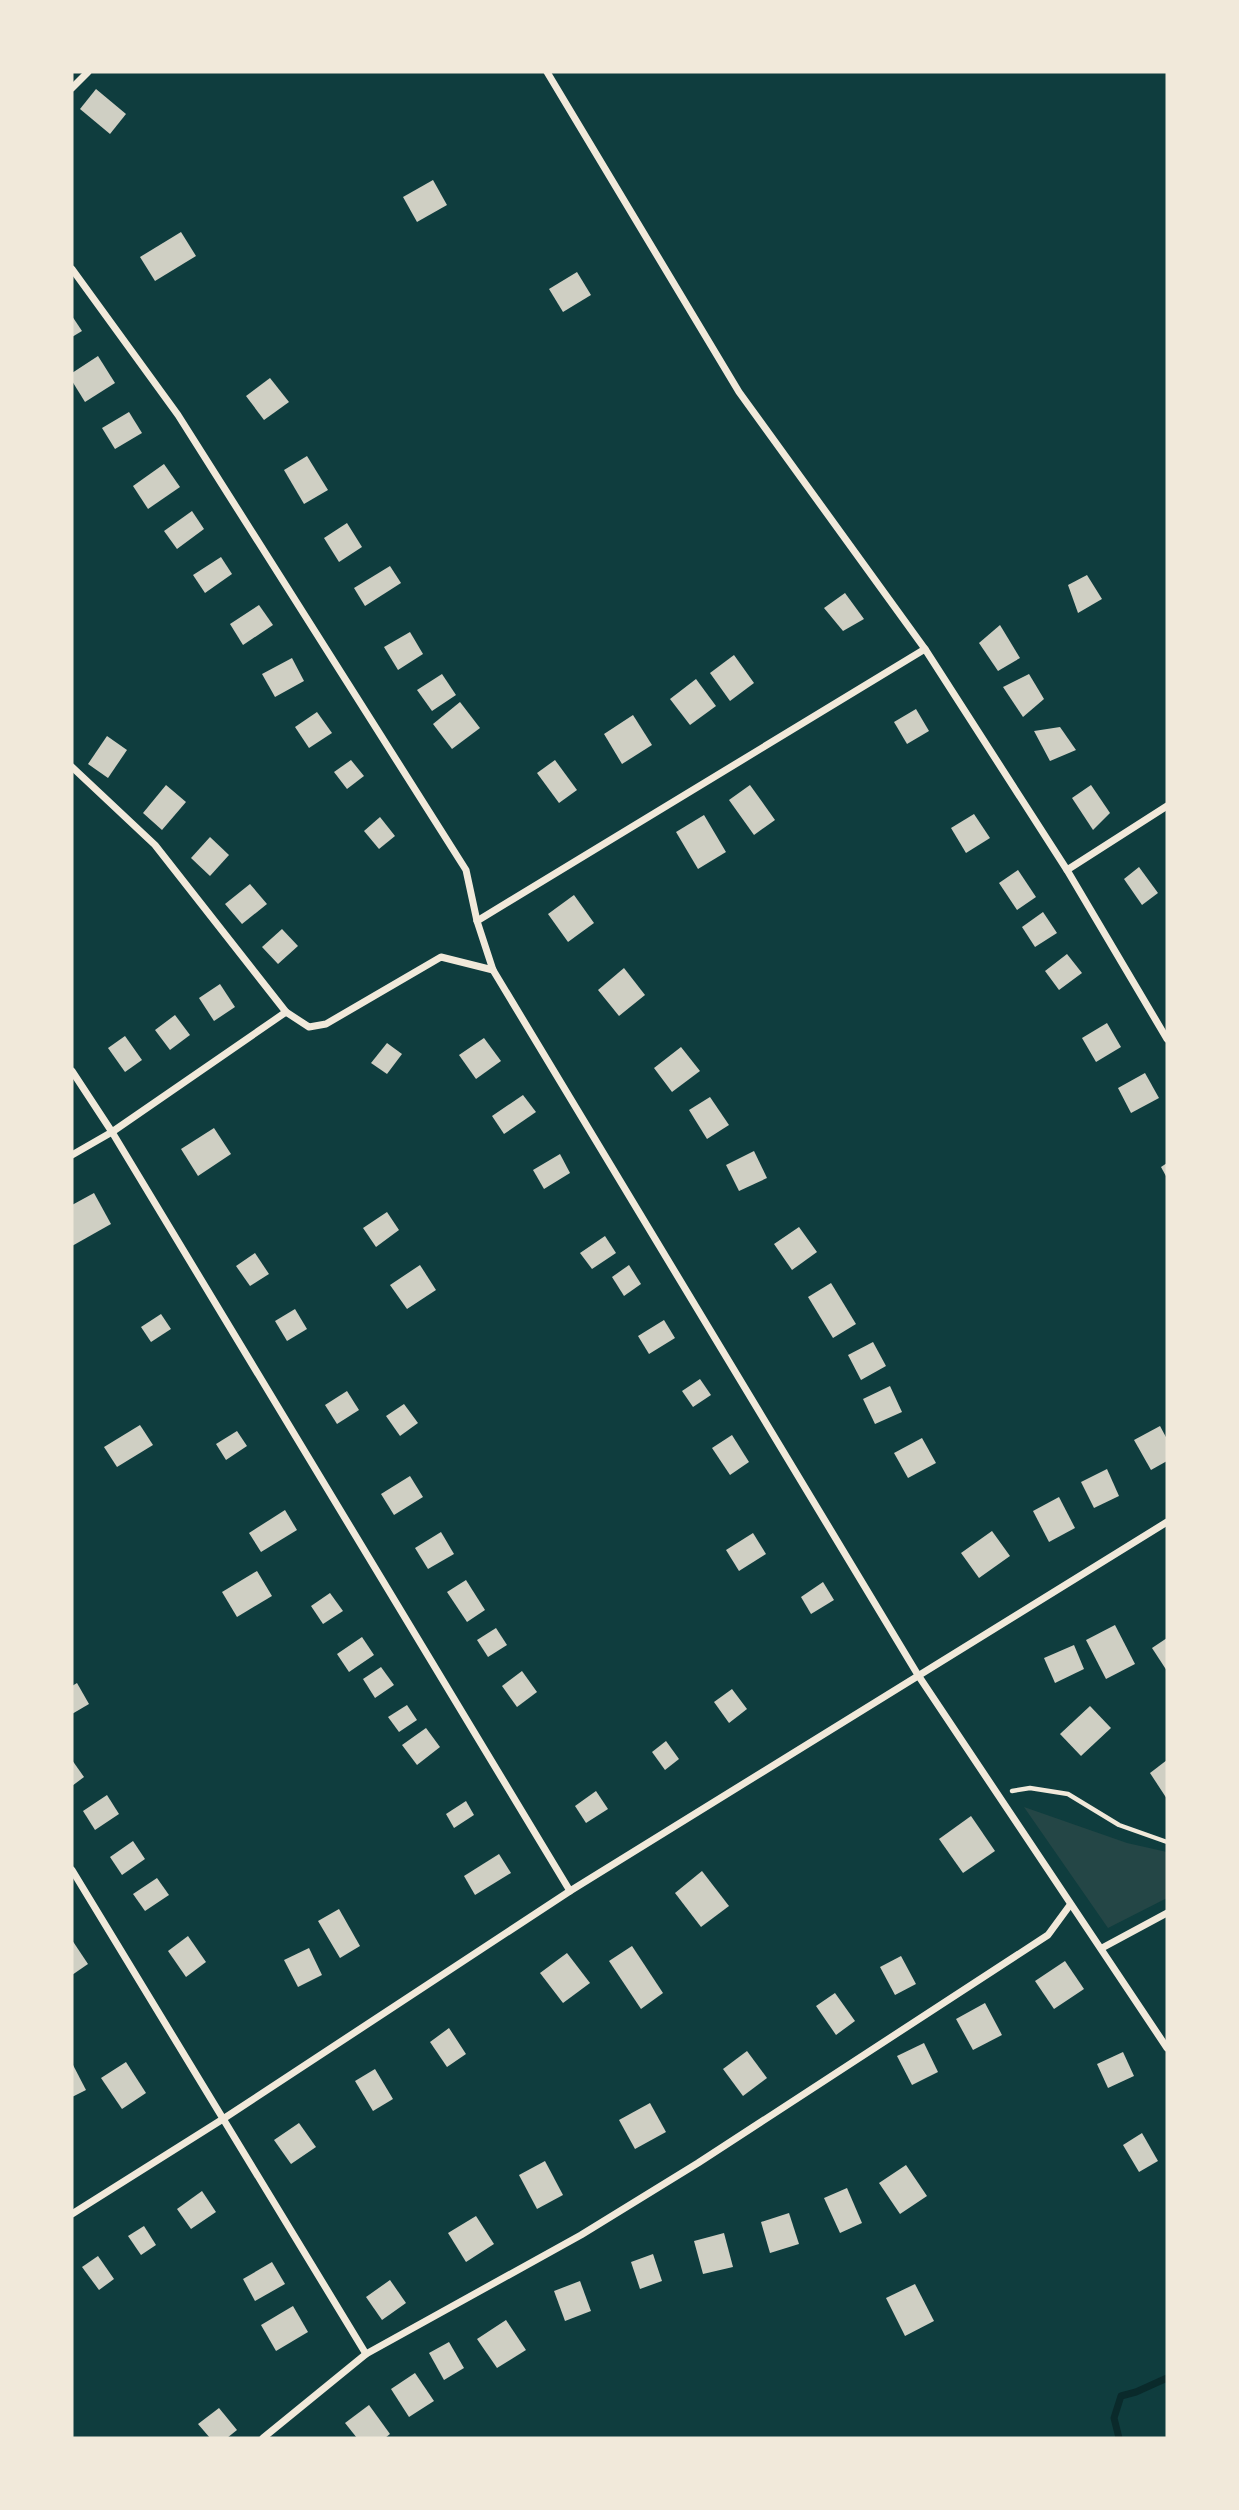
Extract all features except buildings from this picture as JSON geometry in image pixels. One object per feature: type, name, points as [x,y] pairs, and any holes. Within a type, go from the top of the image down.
[{"type":"street","points":[[72,88],[88,72]]},
{"type":"street","points":[[547,72],[739,392],[925,649],[1067,870],[1167,1040]]},
{"type":"street","points":[[72,269],[178,415],[466,870],[477,921],[493,970],[918,1675],[1167,2048]]},
{"type":"street","points":[[477,921],[925,649]]},
{"type":"street","points":[[72,768],[155,845],[286,1012],[309,1027],[326,1024],[440,957],[493,970]]},
{"type":"street","points":[[1067,870],[1167,806]]},
{"type":"street","points":[[72,1155],[112,1132],[286,1012]]},
{"type":"street","points":[[72,1071],[112,1132],[570,1891]]},
{"type":"street","points":[[72,2214],[223,2119],[570,1891],[1167,1522]]},
{"type":"street","points":[[72,1870],[366,2354]]},
{"type":"street","points":[[263,2438],[366,2354],[581,2235],[698,2163],[1048,1935],[1070,1905]]},
{"type":"street","points":[[1102,1948],[1167,1913]]},
{"type":"path","points":[[996,1793],[1030,1788],[1068,1794],[1119,1825],[1167,1842]]},
{"type":"shaded area","points":[[1024,1807],[1127,1843],[1167,1852],[1167,1898],[1108,1928]]},
{"type":"waterway","points":[[1119,2438],[1114,2418],[1121,2396],[1167,2378]]}]
